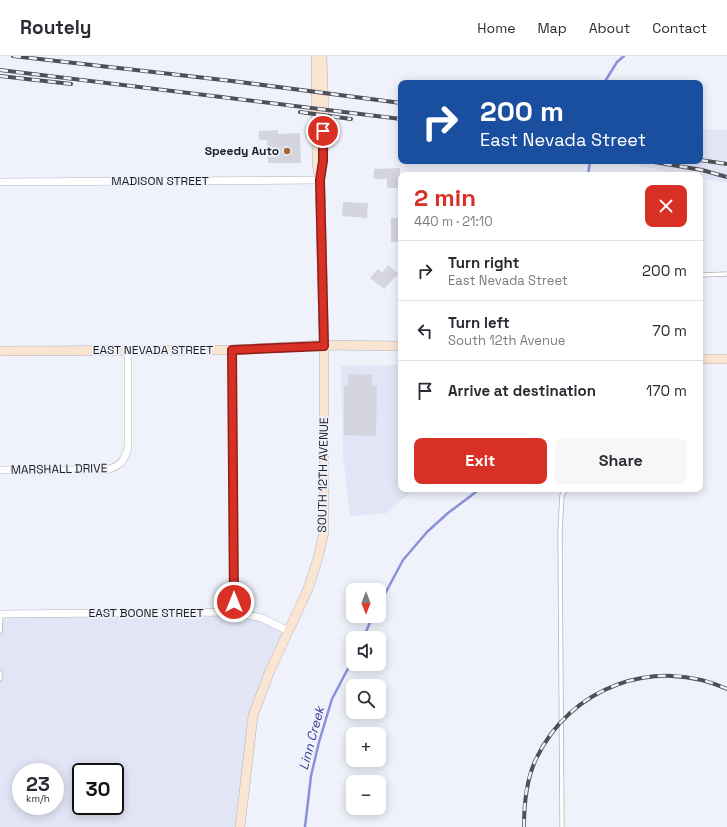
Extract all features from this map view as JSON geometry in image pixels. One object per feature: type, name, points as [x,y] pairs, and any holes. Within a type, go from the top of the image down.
[{"type":"main road","name":"SOUTH 12TH AVENUE","points":[[240,827],[253,716],[269,673],[308,589],[318,558],[324,532],[324,346],[320,180],[317,164],[316,56]]},
{"type":"main road","name":"SOUTH 12TH AVENUE","points":[[320,180],[323,161],[324,115],[322,56]]},
{"type":"main road","name":"EAST NEVADA STREET","points":[[0,351],[232,350],[324,346],[398,346]]},
{"type":"main road","points":[[703,359],[727,359]]},
{"type":"street","name":"MADISON STREET","points":[[0,182],[320,180]]},
{"type":"street","name":"MARSHALL DRIVE","points":[[0,470],[107,470],[117,466],[125,459],[128,448],[128,350]]},
{"type":"street","points":[[232,350],[234,612]]},
{"type":"street","name":"EAST BOONE STREET","points":[[0,614],[234,612],[262,618],[288,630]]},
{"type":"lane","points":[[703,275],[727,274]]},
{"type":"lane","points":[[562,827],[560,532],[562,496],[564,492]]},
{"type":"lane","points":[[0,614],[0,632]]},
{"type":"lane","points":[[0,672],[0,679]]},
{"type":"shaded area","points":[[703,129],[727,130],[727,183],[703,179],[703,172],[671,172],[628,164],[703,164]]},
{"type":"shaded area","points":[[398,365],[398,492],[412,492],[387,513],[350,516],[343,455],[341,366]]},
{"type":"shaded area","points":[[234,612],[262,618],[288,631],[253,716],[240,827],[0,827],[0,614]]},
{"type":"building","points":[[278,130],[278,134],[300,133],[301,163],[268,163],[267,140],[259,140],[259,131]]},
{"type":"building","points":[[400,168],[400,172],[398,172],[398,188],[387,188],[387,179],[374,179],[374,169]]},
{"type":"building","points":[[343,202],[368,203],[367,218],[342,216]]},
{"type":"building","points":[[391,218],[398,218],[398,242],[391,242]]},
{"type":"building","points":[[388,265],[398,274],[384,289],[370,278],[378,269],[382,273]]},
{"type":"building","points":[[348,374],[372,375],[372,386],[377,386],[376,436],[344,435],[344,386],[348,386]]},
{"type":"waterway","name":"Linn Creek","points":[[606,80],[617,62],[624,56]]},
{"type":"waterway","name":"Linn Creek","points":[[588,172],[590,164]]},
{"type":"waterway","name":"Linn Creek","points":[[386,592],[403,560],[427,532],[448,513],[476,492]]},
{"type":"waterway","name":"Linn Creek","points":[[366,631],[370,623]]},
{"type":"waterway","name":"Linn Creek","points":[[305,827],[311,776],[319,742],[332,699],[347,671]]},
{"type":"railway","points":[[13,56],[232,81],[398,103]]},
{"type":"railway","points":[[0,70],[398,119]]},
{"type":"railway","points":[[0,76],[71,84]]},
{"type":"railway","points":[[300,112],[351,119]]},
{"type":"railway","points":[[703,160],[727,164]]},
{"type":"railway","points":[[666,164],[702,170],[727,177]]},
{"type":"railway","points":[[524,827],[526,792],[536,759],[551,734],[570,713],[592,697],[617,685],[644,678],[672,676],[700,680],[727,689]]},
{"type":"place","name":"Speedy Auto","points":[[287,151]]},
{"type":"route","points":[[234,602],[232,350],[324,346],[320,180],[323,161],[323,131]]}]
